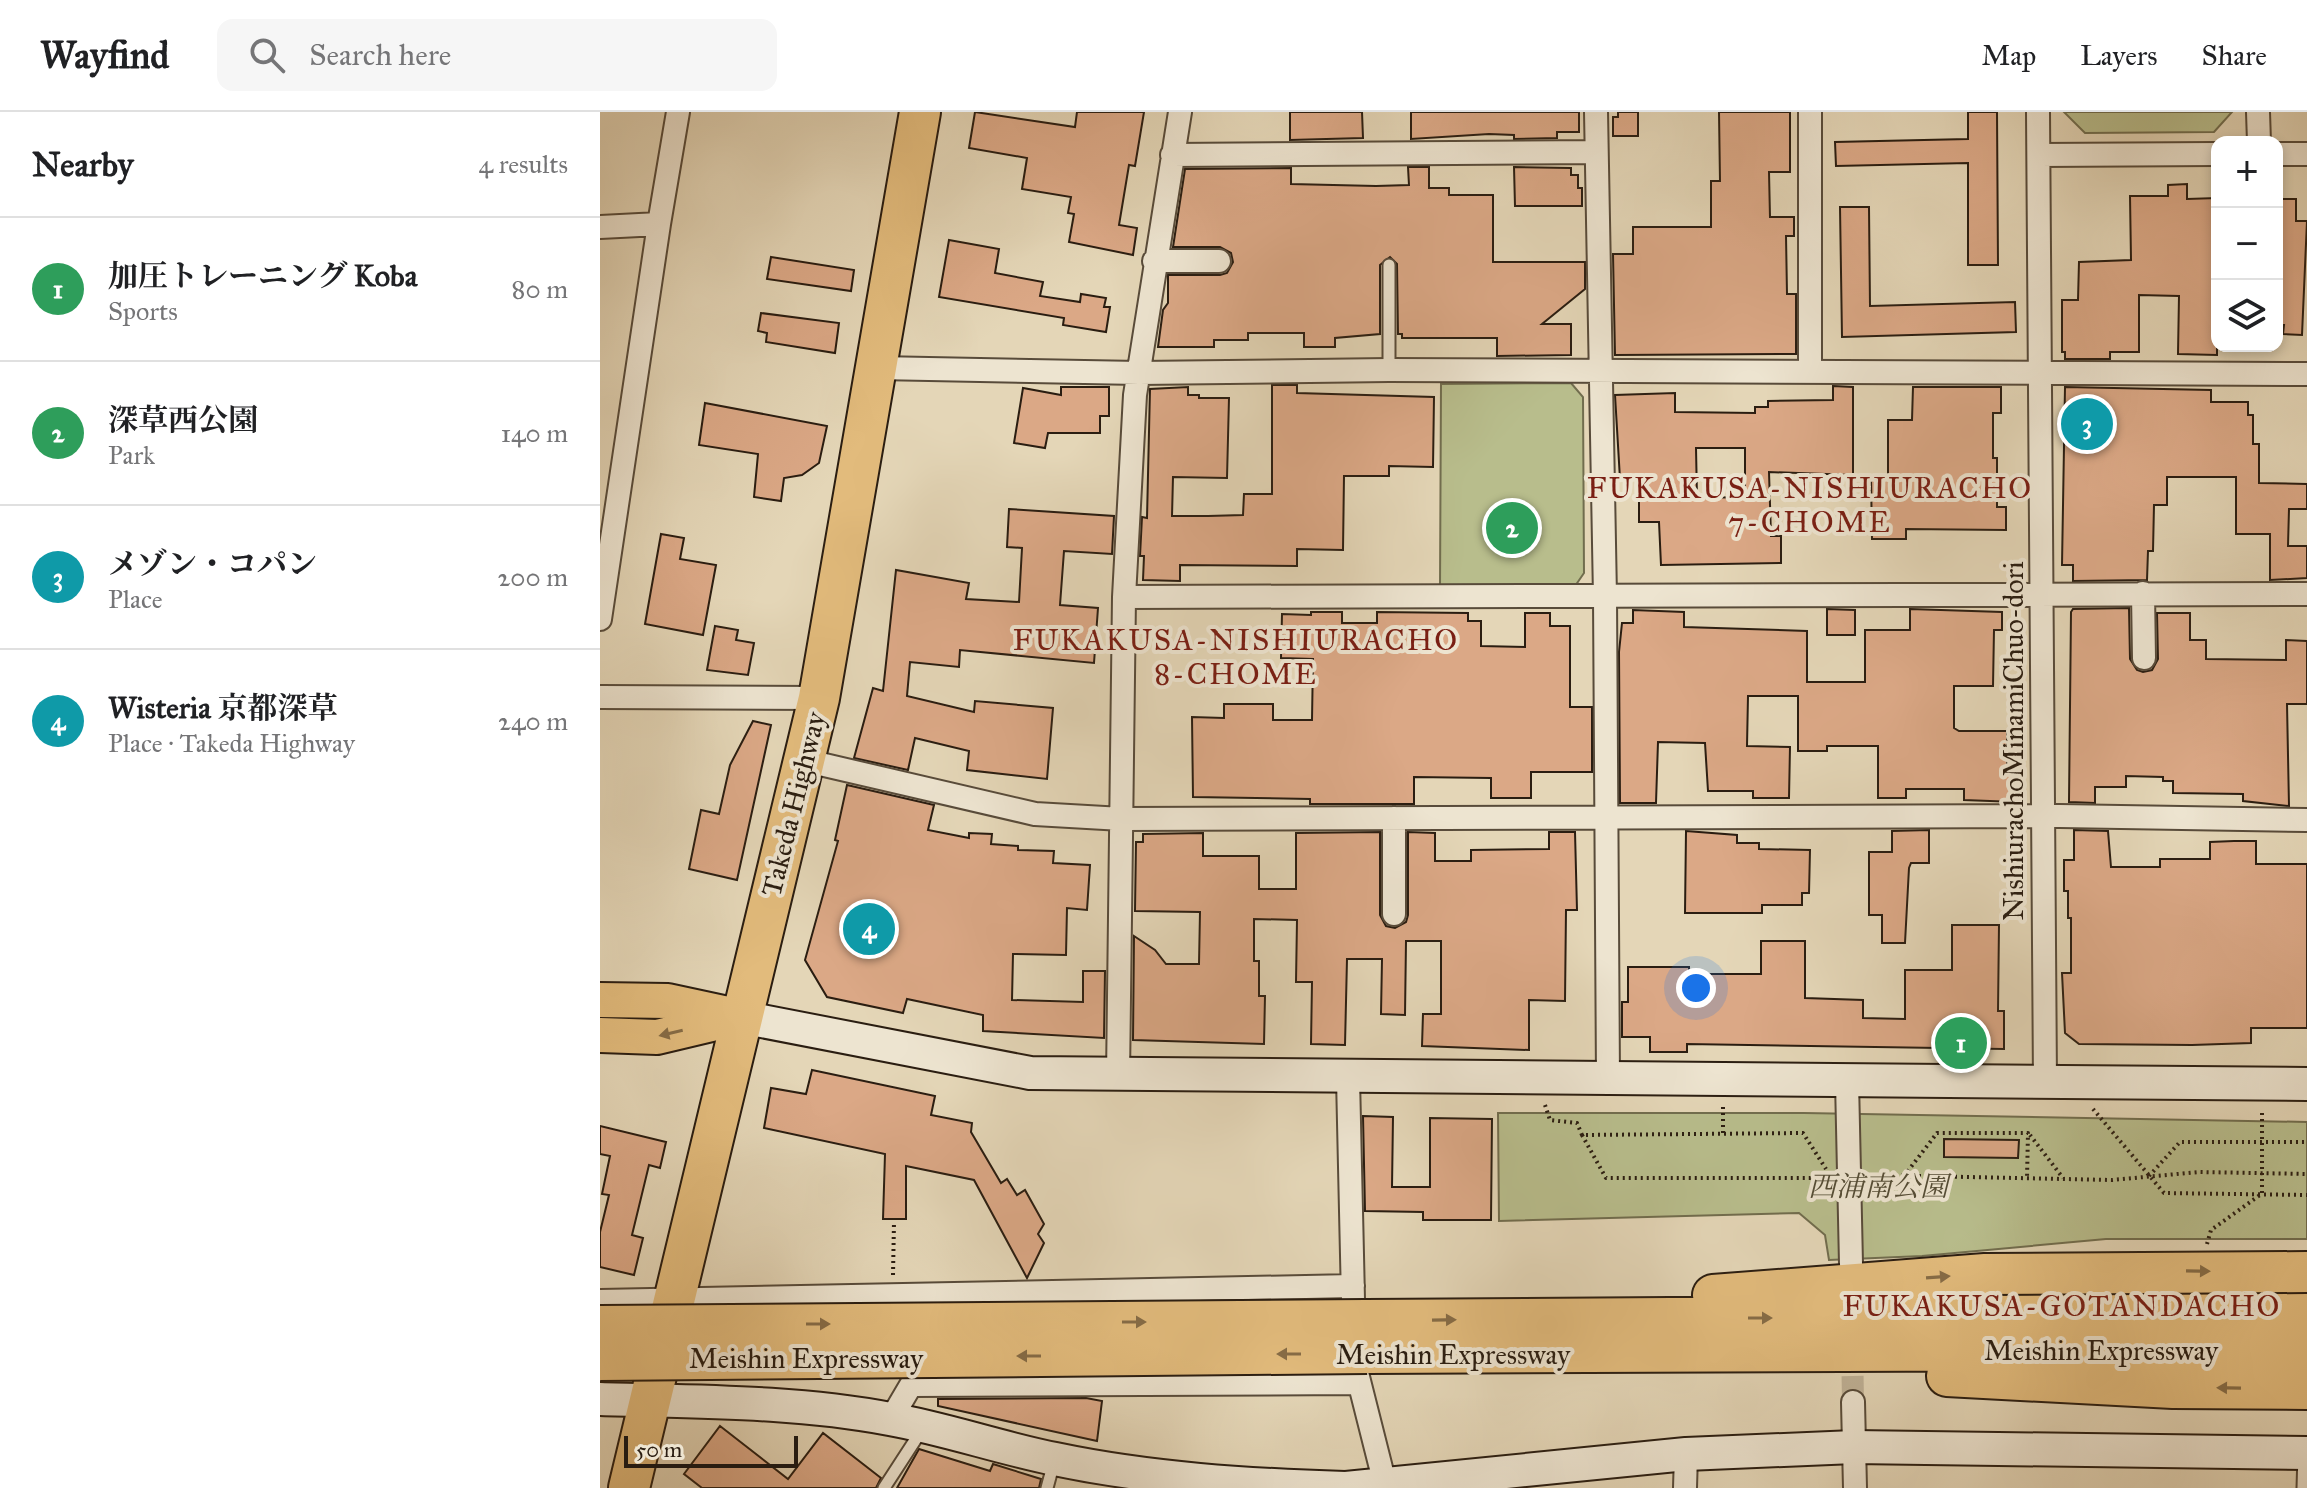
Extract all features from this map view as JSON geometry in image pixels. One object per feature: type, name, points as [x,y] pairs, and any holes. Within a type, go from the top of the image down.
[{"type":"highway","name":"Takeda Highway","points":[[629,1488],[819,698],[920,112]]},
{"type":"highway","points":[[1527,1336],[1753,1290],[1985,1274],[2307,1272]]},
{"type":"highway","name":"Meishin Expressway","points":[[1527,1336],[2307,1314]]},
{"type":"highway","name":"Meishin Expressway","points":[[600,1326],[1527,1336],[2307,1349]]},
{"type":"highway","name":"Meishin Expressway","points":[[600,1360],[1360,1336]]},
{"type":"highway","points":[[1527,1336],[2173,1388],[2307,1389]]},
{"type":"main road","points":[[600,1000],[668,1001],[741,1017]]},
{"type":"main road","points":[[600,1035],[657,1037],[741,1017]]},
{"type":"street","points":[[600,619],[678,112]]},
{"type":"street","points":[[1118,1077],[1124,597],[1139,373],[1154,261],[1180,112]]},
{"type":"street","points":[[1596,112],[1605,597],[1608,1080]]},
{"type":"street","points":[[1810,112],[1810,372]]},
{"type":"street","name":"NishiurachoMinamiChuo-dori","points":[[2038,112],[2045,1082]]},
{"type":"street","points":[[2258,112],[2259,136]]},
{"type":"street","points":[[1172,155],[1596,152]]},
{"type":"street","points":[[2039,155],[2211,154]]},
{"type":"street","points":[[2283,154],[2307,154]]},
{"type":"street","points":[[600,227],[659,224]]},
{"type":"street","points":[[1154,261],[1219,261]]},
{"type":"street","points":[[878,368],[1139,373],[1389,370],[2307,374]]},
{"type":"street","points":[[2143,593],[2144,658]]},
{"type":"street","points":[[1124,597],[2307,594]]},
{"type":"street","points":[[600,697],[819,698]]},
{"type":"street","points":[[803,760],[1035,814],[1122,819],[2043,816],[2307,820]]},
{"type":"street","points":[[1394,818],[1394,914]]},
{"type":"street","points":[[741,1017],[1030,1073],[1118,1077],[2307,1084]]},
{"type":"street","points":[[1348,1078],[1360,1336],[1386,1487]]},
{"type":"street","points":[[1847,1081],[1851,1264]]},
{"type":"street","points":[[600,1301],[1360,1336]]},
{"type":"street","points":[[891,1419],[911,1385],[1360,1336]]},
{"type":"street","points":[[600,1399],[778,1404],[891,1419],[1051,1474],[1174,1483],[1386,1487],[1686,1454],[1854,1447],[2306,1453]]},
{"type":"street","points":[[1853,1402],[1855,1488]]},
{"type":"street","points":[[1685,1488],[1686,1454]]},
{"type":"lane","points":[[1389,265],[1389,370]]},
{"type":"lane","points":[[884,1488],[924,1428]]},
{"type":"lane","points":[[2303,1488],[2306,1453]]},
{"type":"path","points":[[1723,1104],[1723,1133]]},
{"type":"path","points":[[2092,1107],[2148,1178],[2164,1193],[2307,1195]]},
{"type":"path","points":[[2262,1109],[2262,1193]]},
{"type":"path","points":[[1904,1176],[1937,1133],[2028,1133]]},
{"type":"path","points":[[2027,1178],[2028,1133]]},
{"type":"path","points":[[2028,1133],[2063,1179]]},
{"type":"path","points":[[1582,1135],[1606,1178],[1821,1180],[1830,1176]]},
{"type":"path","points":[[2148,1178],[2180,1142],[2307,1142]]},
{"type":"path","points":[[2148,1178],[2199,1172],[2307,1174]]},
{"type":"path","points":[[2207,1241],[2211,1230],[2262,1193]]},
{"type":"path","points":[[893,1254],[894,1222]]},
{"type":"green space","points":[[2064,112],[2232,112],[2214,132],[2085,133]]},
{"type":"green space","points":[[1571,383],[1583,397],[1584,573],[1573,589],[1440,588],[1441,384]]},
{"type":"green space","name":"西浦南公園","points":[[1498,1113],[1804,1113],[2307,1122],[2307,1239],[2106,1239],[1922,1256],[1829,1260],[1825,1235],[1799,1213],[1499,1221]]},
{"type":"building","points":[[975,112],[1075,127],[1077,112],[1144,112],[1135,166],[1129,165],[1119,225],[1137,228],[1133,255],[1069,242],[1074,214],[1068,213],[1071,197],[1022,189],[1027,158],[969,148]]},
{"type":"building","points":[[1290,112],[1362,112],[1363,138],[1290,140]]},
{"type":"building","points":[[1411,112],[1579,112],[1579,132],[1557,132],[1557,138],[1514,139],[1514,135],[1489,134],[1411,139]]},
{"type":"building","points":[[1618,112],[1638,112],[1638,136],[1613,136],[1613,117],[1618,117]]},
{"type":"building","points":[[1719,112],[1790,112],[1790,172],[1769,172],[1770,217],[1794,217],[1794,236],[1786,236],[1787,294],[1796,294],[1796,354],[1615,355],[1613,254],[1633,254],[1633,227],[1711,227],[1711,181],[1720,181]]},
{"type":"building","points":[[1968,112],[1997,112],[1998,265],[1968,265],[1968,163],[1836,166],[1835,142],[1968,139]]},
{"type":"building","points":[[1408,167],[1429,167],[1429,188],[1449,188],[1449,195],[1493,195],[1493,262],[1585,262],[1585,289],[1542,324],[1571,324],[1571,355],[1497,356],[1497,338],[1402,338],[1402,334],[1398,334],[1397,264],[1390,257],[1380,265],[1380,334],[1335,338],[1335,347],[1304,347],[1304,333],[1248,333],[1248,340],[1214,340],[1214,347],[1158,347],[1163,310],[1168,303],[1168,275],[1220,275],[1227,273],[1233,262],[1231,253],[1220,247],[1173,247],[1185,169],[1291,168],[1291,184],[1376,186],[1409,185]]},
{"type":"building","points":[[1514,167],[1571,168],[1571,175],[1578,175],[1578,188],[1582,188],[1582,206],[1515,206]]},
{"type":"building","points":[[2187,184],[2187,199],[2211,198],[2211,352],[2217,352],[2217,355],[2178,354],[2179,296],[2139,295],[2139,352],[2110,352],[2110,359],[2065,359],[2065,352],[2062,352],[2062,300],[2078,300],[2079,262],[2131,260],[2130,196],[2168,196],[2168,185]]},
{"type":"building","points":[[2283,199],[2296,199],[2296,221],[2307,221],[2302,335],[2283,334]]},
{"type":"building","points":[[1840,207],[1869,207],[1870,306],[2015,302],[2016,332],[1842,337]]},
{"type":"building","points":[[949,240],[999,249],[995,273],[1043,282],[1040,296],[1080,302],[1081,294],[1106,298],[1104,307],[1110,307],[1106,332],[1063,325],[1064,318],[939,297]]},
{"type":"building","points":[[771,257],[854,270],[851,291],[767,279]]},
{"type":"building","points":[[761,313],[839,323],[835,353],[766,342],[767,333],[758,331]]},
{"type":"building","points":[[1272,385],[1297,385],[1297,393],[1434,397],[1433,467],[1389,466],[1389,476],[1344,476],[1343,550],[1297,549],[1297,566],[1180,565],[1180,581],[1143,580],[1144,556],[1140,556],[1142,517],[1147,518],[1150,389],[1188,387],[1188,395],[1199,395],[1199,398],[1229,398],[1227,478],[1173,477],[1172,516],[1243,515],[1244,494],[1272,494]]},
{"type":"building","points":[[1833,386],[1853,387],[1853,475],[1769,472],[1771,536],[1781,536],[1781,563],[1661,565],[1659,522],[1639,522],[1639,479],[1620,479],[1615,395],[1675,393],[1675,412],[1755,413],[1755,407],[1768,407],[1768,401],[1833,400]],"holes":[[[1696,448],[1745,448],[1745,497],[1697,498]]]},
{"type":"building","points":[[1061,387],[1109,387],[1109,416],[1100,416],[1100,433],[1048,433],[1045,448],[1014,443],[1023,388],[1061,395]]},
{"type":"building","points":[[1913,387],[2001,387],[2001,413],[1993,413],[1993,458],[1997,458],[1997,507],[2006,507],[2006,530],[1906,529],[1906,539],[1872,539],[1871,477],[1888,477],[1888,420],[1912,420]]},
{"type":"building","points":[[2065,387],[2211,390],[2211,402],[2248,402],[2248,415],[2253,415],[2253,444],[2259,444],[2259,483],[2307,484],[2307,509],[2289,509],[2288,546],[2307,546],[2307,578],[2270,580],[2270,534],[2236,534],[2236,477],[2167,477],[2167,505],[2154,505],[2153,551],[2148,551],[2147,580],[2073,581],[2073,565],[2062,565]]},
{"type":"building","points":[[705,403],[827,426],[819,463],[802,475],[784,478],[781,501],[754,497],[758,454],[699,445]]},
{"type":"building","points":[[1009,509],[1114,516],[1112,554],[1064,551],[1060,605],[1098,608],[1094,663],[960,650],[959,667],[910,662],[907,696],[974,712],[975,701],[1053,708],[1047,779],[967,770],[969,751],[915,738],[908,770],[854,758],[873,688],[883,691],[896,570],[969,583],[966,599],[1019,602],[1022,548],[1007,547]]},
{"type":"building","points":[[661,534],[684,538],[680,559],[716,565],[703,635],[645,624]]},
{"type":"building","points":[[2129,608],[2130,659],[2137,670],[2143,672],[2152,670],[2158,659],[2157,613],[2190,613],[2190,640],[2206,640],[2206,659],[2286,660],[2286,640],[2307,641],[2307,704],[2287,704],[2289,806],[2243,801],[2243,794],[2173,793],[2173,781],[2163,781],[2163,777],[2126,776],[2126,787],[2095,787],[2095,803],[2069,802],[2071,612],[2073,609]]},
{"type":"building","points":[[1827,609],[1855,610],[1855,635],[1827,635]]},
{"type":"building","points":[[1910,609],[2002,612],[2002,630],[1994,630],[1993,686],[1954,686],[1954,728],[1959,731],[2007,731],[2007,768],[2018,768],[2016,802],[1964,800],[1964,789],[1906,789],[1906,798],[1878,798],[1878,746],[1827,746],[1827,751],[1798,751],[1798,696],[1748,696],[1747,746],[1790,747],[1789,798],[1753,798],[1753,791],[1708,791],[1705,743],[1658,742],[1656,803],[1620,803],[1619,652],[1622,623],[1633,623],[1633,610],[1684,612],[1684,627],[1807,631],[1807,682],[1865,682],[1865,630],[1910,630]]},
{"type":"building","points":[[1311,612],[1342,612],[1342,623],[1377,623],[1377,612],[1468,613],[1468,621],[1481,621],[1481,646],[1525,647],[1525,613],[1550,613],[1550,626],[1570,626],[1570,707],[1592,707],[1592,772],[1531,772],[1531,798],[1491,798],[1491,778],[1414,777],[1414,804],[1310,804],[1310,799],[1193,797],[1192,717],[1224,718],[1224,704],[1273,704],[1273,720],[1312,720],[1313,659],[1281,658],[1282,614],[1311,615]]},
{"type":"building","points":[[715,626],[738,630],[736,640],[754,643],[748,675],[707,670]]},
{"type":"building","points":[[753,721],[771,725],[737,880],[689,869],[701,810],[719,814],[730,765]]},
{"type":"building","points":[[847,785],[934,805],[928,830],[969,838],[969,833],[992,834],[991,844],[1018,846],[1018,850],[1054,851],[1053,863],[1090,865],[1087,910],[1067,908],[1066,955],[1013,954],[1012,1000],[1083,1002],[1083,971],[1105,971],[1104,1038],[983,1031],[983,1015],[907,999],[903,1013],[827,997],[805,960],[838,841],[835,840]]},
{"type":"building","points":[[1929,830],[1929,863],[1911,863],[1909,868],[1905,943],[1882,943],[1882,915],[1869,915],[1869,852],[1892,852],[1892,831]]},
{"type":"building","points":[[2074,830],[2108,831],[2111,867],[2160,867],[2160,859],[2210,859],[2210,842],[2234,841],[2256,841],[2256,864],[2307,864],[2307,1028],[2251,1028],[2251,1043],[2192,1045],[2079,1044],[2065,1033],[2062,973],[2071,973],[2071,918],[2068,918],[2068,891],[2064,891],[2064,860],[2074,860]]},
{"type":"building","points":[[1686,831],[1737,835],[1737,843],[1759,843],[1759,849],[1810,850],[1809,893],[1802,893],[1802,905],[1762,905],[1762,913],[1685,913]]},
{"type":"building","points":[[1380,832],[1380,915],[1386,926],[1395,928],[1406,922],[1408,915],[1408,832],[1435,833],[1435,861],[1471,861],[1471,850],[1549,849],[1549,832],[1575,832],[1577,910],[1566,910],[1565,1001],[1529,1000],[1529,1050],[1422,1046],[1423,1014],[1441,1014],[1441,941],[1406,941],[1405,1015],[1381,1014],[1382,959],[1347,959],[1345,1045],[1311,1044],[1312,982],[1296,982],[1297,920],[1254,919],[1254,961],[1259,961],[1259,996],[1265,996],[1264,1044],[1133,1040],[1134,936],[1155,950],[1166,964],[1199,964],[1200,912],[1135,911],[1136,842],[1143,842],[1143,834],[1203,833],[1203,856],[1259,856],[1259,889],[1296,889],[1296,833]]},
{"type":"building","points":[[1952,925],[1999,925],[1998,1011],[2004,1011],[2004,1049],[1687,1044],[1687,1052],[1650,1052],[1650,1037],[1622,1037],[1622,1002],[1628,1002],[1628,967],[1689,967],[1689,974],[1761,974],[1761,941],[1805,941],[1805,998],[1863,1000],[1863,1018],[1905,1019],[1905,970],[1952,970]]},
{"type":"building","points":[[812,1070],[935,1096],[931,1115],[972,1123],[971,1132],[1001,1183],[1007,1179],[1017,1195],[1025,1190],[1044,1224],[1038,1234],[1044,1243],[1027,1278],[974,1180],[906,1166],[906,1219],[883,1219],[885,1154],[764,1128],[771,1088],[806,1094]]},
{"type":"building","points":[[1363,1116],[1393,1117],[1392,1187],[1430,1187],[1430,1118],[1492,1119],[1491,1220],[1423,1220],[1423,1212],[1365,1211]]},
{"type":"building","points":[[600,1126],[666,1142],[660,1168],[649,1165],[632,1235],[643,1238],[634,1275],[600,1267],[600,1232],[609,1195],[602,1194],[610,1156],[600,1154]]},
{"type":"building","points":[[1944,1139],[2019,1140],[2018,1158],[1944,1157]]},
{"type":"building","points":[[1086,1398],[1102,1401],[1097,1441],[938,1406],[938,1399]]},
{"type":"building","points":[[720,1426],[788,1479],[823,1433],[881,1478],[876,1488],[702,1488],[684,1474]]},
{"type":"building","points":[[919,1449],[990,1471],[993,1464],[1041,1479],[1039,1488],[897,1488]]},
{"type":"tunnel","points":[[1852,1343],[1853,1402]]},
{"type":"place","name":"メゾン・コパン","points":[[2087,424]]},
{"type":"place","name":"深草西公園","points":[[1512,528]]},
{"type":"place","name":"Wisteria 京都深草","points":[[869,929]]},
{"type":"place","name":"加圧トレーニング Koba","points":[[1961,1043]]},
{"type":"district","name":"FUKAKUSA-NISHIURACHO 7-CHOME","points":[[1810,505]]},
{"type":"district","name":"FUKAKUSA-NISHIURACHO 8-CHOME","points":[[1236,657]]},
{"type":"district","name":"FUKAKUSA-GOTANDACHO","points":[[2062,1306]]}]
